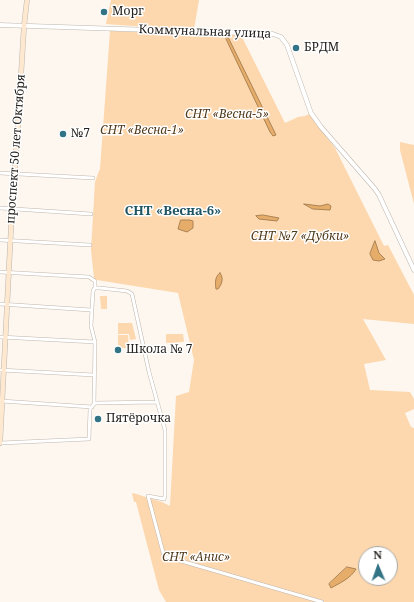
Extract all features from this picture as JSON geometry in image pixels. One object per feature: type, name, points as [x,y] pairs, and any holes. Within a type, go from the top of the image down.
[{"type":"main road","name":"проспект 50 лет Октября","points":[[0,443],[3,337],[7,304],[24,26],[27,0]]},
{"type":"street","points":[[0,24],[24,26]]},
{"type":"street","name":"Коммунальная улица","points":[[24,26],[273,34],[281,37],[287,45],[311,113],[321,127],[379,195],[414,270]]},
{"type":"street","points":[[0,173],[93,178]]},
{"type":"street","points":[[0,208],[91,214]]},
{"type":"street","points":[[0,240],[90,245]]},
{"type":"street","points":[[0,272],[89,277],[95,281],[96,288]]},
{"type":"street","points":[[93,406],[95,342],[91,326],[92,292],[96,288],[127,291],[132,294],[149,372],[166,430],[165,496],[164,499],[148,496],[164,556],[322,602]]},
{"type":"street","points":[[0,304],[91,310]]},
{"type":"street","points":[[3,337],[95,342]]},
{"type":"street","points":[[2,370],[94,375]]},
{"type":"street","points":[[1,401],[93,406]]},
{"type":"street","points":[[0,443],[89,439],[90,409],[96,403],[157,402]]},
{"type":"green space","points":[[111,0],[199,0],[194,29],[106,24]]},
{"type":"green space","points":[[110,31],[241,35],[285,123],[309,114],[335,148],[384,246],[388,245],[414,295],[414,324],[363,319],[386,360],[364,364],[370,390],[410,392],[414,399],[414,409],[405,413],[411,427],[414,428],[414,602],[166,602],[159,590],[136,502],[134,502],[132,494],[133,493],[162,502],[170,506],[176,396],[189,392],[194,360],[178,293],[97,280],[94,278],[91,250],[95,182],[100,169]]},
{"type":"green space","points":[[400,142],[414,145],[414,204],[400,150]]},
{"type":"green space","points":[[100,296],[107,296],[107,309],[101,309]]},
{"type":"green space","points":[[118,323],[132,323],[136,339],[130,340],[129,334],[118,334]]},
{"type":"green space","points":[[167,334],[183,334],[184,341],[167,343]]},
{"type":"green space","points":[[118,335],[128,335],[129,348],[118,348]]},
{"type":"shaded area","points":[[228,37],[276,135],[273,136],[270,132],[226,39]]},
{"type":"shaded area","points":[[304,204],[320,206],[328,204],[331,206],[330,210],[313,209]]},
{"type":"shaded area","points":[[263,215],[279,218],[277,221],[259,219],[256,216]]},
{"type":"shaded area","points":[[181,220],[193,221],[193,228],[187,232],[178,229]]},
{"type":"shaded area","points":[[375,241],[379,253],[385,259],[379,261],[373,260],[370,254]]},
{"type":"shaded area","points":[[220,273],[222,277],[221,285],[218,289],[216,289],[217,276]]},
{"type":"shaded area","points":[[347,567],[356,569],[348,578],[331,588],[329,584]]},
{"type":"place","name":"Морг","points":[[104,12]]},
{"type":"place","name":"БРДМ","points":[[296,48]]},
{"type":"place","name":"№7","points":[[63,134]]},
{"type":"place","name":"Школа № 7","points":[[118,350]]},
{"type":"place","name":"Пятёрочка","points":[[98,419]]},
{"type":"district","name":"СНТ «Весна-6»","points":[[173,211]]},
{"type":"park label","name":"СНТ «Весна-5»","points":[[227,115]]},
{"type":"park label","name":"СНТ «Весна-1»","points":[[142,131]]},
{"type":"park label","name":"СНТ №7 «Дубки»","points":[[300,237]]},
{"type":"park label","name":"СНТ «Анис»","points":[[196,558]]}]
